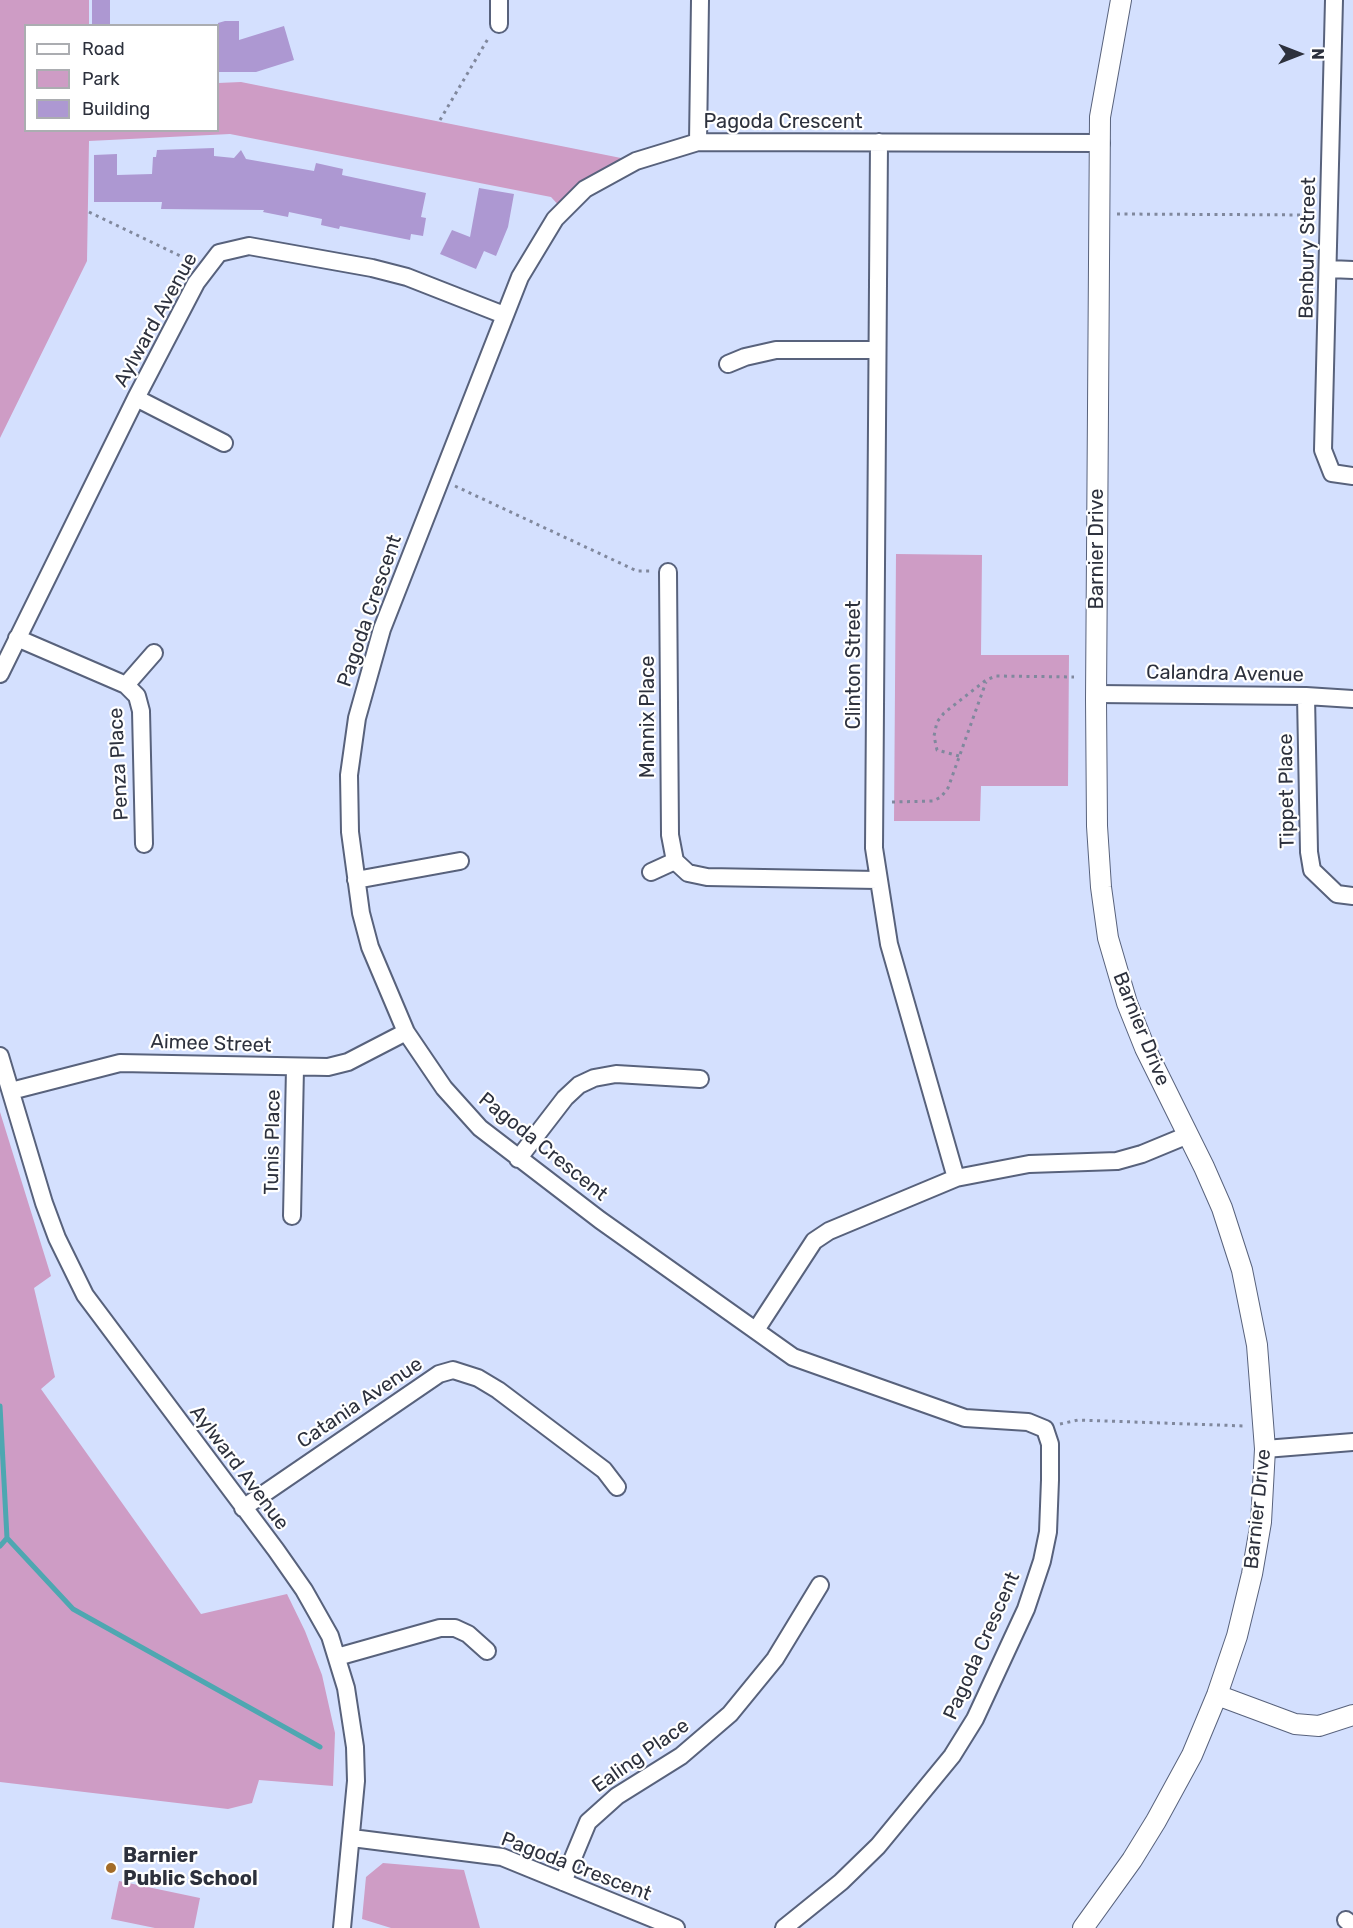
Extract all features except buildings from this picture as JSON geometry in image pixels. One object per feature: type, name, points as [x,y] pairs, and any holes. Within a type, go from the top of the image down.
[{"type":"street","points":[[499,0],[499,24]]},
{"type":"street","points":[[698,142],[700,0]]},
{"type":"street","name":"Barnier Drive","points":[[1083,1928],[1132,1860],[1156,1821],[1192,1755],[1217,1695],[1237,1636],[1252,1574],[1261,1522],[1265,1449],[1257,1345],[1246,1285],[1221,1208],[1135,1027],[1108,938],[1098,857],[1096,694],[1100,117],[1120,0]]},
{"type":"street","name":"Benbury Street","points":[[1334,0],[1323,450],[1332,473],[1353,476]]},
{"type":"street","name":"Pagoda Crescent","points":[[784,1928],[841,1882],[879,1844],[952,1756],[975,1719],[1026,1609],[1042,1561],[1048,1532],[1050,1480],[1050,1444],[1045,1428],[1028,1422],[965,1418],[809,1365],[756,1330],[518,1159],[480,1128],[444,1088],[406,1032],[370,947],[356,880],[349,806],[349,775],[357,718],[382,629],[523,270],[555,219],[585,189],[636,161],[698,142],[1101,143]]},
{"type":"street","name":"Clinton Street","points":[[879,142],[874,848],[877,880],[900,990],[956,1178]]},
{"type":"street","name":"Aylward Avenue","points":[[0,674],[136,398],[205,268],[219,253],[249,246],[294,252],[407,277],[504,315]]},
{"type":"street","points":[[1329,269],[1353,270]]},
{"type":"street","points":[[728,364],[761,352],[776,350],[877,350]]},
{"type":"street","points":[[136,398],[224,443]]},
{"type":"street","name":"Mannix Place","points":[[668,572],[670,835],[675,861]]},
{"type":"street","name":"Penza Place","points":[[17,638],[126,685],[137,696],[141,711],[144,844]]},
{"type":"street","name":"Penza Place","points":[[126,685],[153,653]]},
{"type":"street","name":"Calandra Avenue","points":[[1096,694],[1306,696],[1353,699]]},
{"type":"street","name":"Tippet Place","points":[[1306,696],[1308,852],[1312,870],[1336,894],[1353,896]]},
{"type":"street","points":[[356,880],[460,861]]},
{"type":"street","points":[[651,873],[675,861],[688,873],[707,877],[877,880]]},
{"type":"street","name":"Aimee Street","points":[[11,1091],[120,1062],[328,1067],[348,1062],[406,1032]]},
{"type":"street","name":"Aylward Avenue","points":[[0,1056],[48,1212],[85,1295],[304,1590],[330,1636],[348,1696],[355,1747],[356,1781],[352,1838],[342,1928]]},
{"type":"street","name":"Tunis Place","points":[[292,1216],[295,1068]]},
{"type":"street","points":[[518,1159],[565,1098],[579,1085],[594,1078],[616,1074],[700,1079]]},
{"type":"street","points":[[756,1330],[814,1241],[829,1231],[956,1178],[1029,1164],[1117,1161],[1142,1154],[1188,1135]]},
{"type":"street","name":"Catania Avenue","points":[[243,1508],[439,1374],[453,1370],[478,1377],[498,1390],[604,1470],[617,1487]]},
{"type":"street","points":[[1265,1449],[1353,1442]]},
{"type":"street","name":"Ealing Place","points":[[564,1882],[588,1822],[617,1796],[681,1756],[730,1714],[775,1659],[820,1585]]},
{"type":"street","points":[[337,1656],[440,1628],[455,1628],[468,1634],[487,1651]]},
{"type":"street","points":[[1217,1695],[1295,1724],[1325,1725],[1353,1715]]},
{"type":"street","name":"Pagoda Crescent","points":[[352,1838],[502,1857],[676,1928]]},
{"type":"path","points":[[440,120],[499,24]]},
{"type":"path","points":[[89,212],[205,268]]},
{"type":"path","points":[[1100,213],[1330,215]]},
{"type":"path","points":[[441,479],[637,571],[668,572]]},
{"type":"path","points":[[959,756],[937,750],[934,736],[937,722],[944,713],[986,680],[996,676],[1074,677]]},
{"type":"path","points":[[892,802],[933,801],[948,788],[986,680]]},
{"type":"path","points":[[1045,1428],[1078,1420],[1265,1426]]},
{"type":"green space","points":[[0,0],[89,0],[89,24],[24,24],[24,132],[219,132],[219,83],[241,82],[636,161],[563,210],[551,197],[230,134],[89,141],[87,261],[0,438]]},
{"type":"green space","points":[[896,554],[982,555],[981,655],[1069,655],[1068,786],[981,786],[980,821],[894,821]]},
{"type":"green space","points":[[0,1112],[51,1276],[34,1288],[55,1377],[41,1389],[201,1614],[287,1594],[305,1631],[322,1675],[335,1733],[333,1786],[259,1780],[252,1803],[228,1809],[0,1782]]},
{"type":"green space","points":[[383,1863],[464,1870],[480,1928],[391,1928],[362,1919],[366,1877]]},
{"type":"green space","points":[[119,1881],[200,1898],[194,1928],[155,1928],[111,1919]]},
{"type":"waterway","points":[[0,1406],[7,1538],[73,1609],[320,1747]]},
{"type":"waterway","points":[[0,1546],[7,1538]]},
{"type":"place","name":"Barnier Public School","points":[[111,1868]]}]
